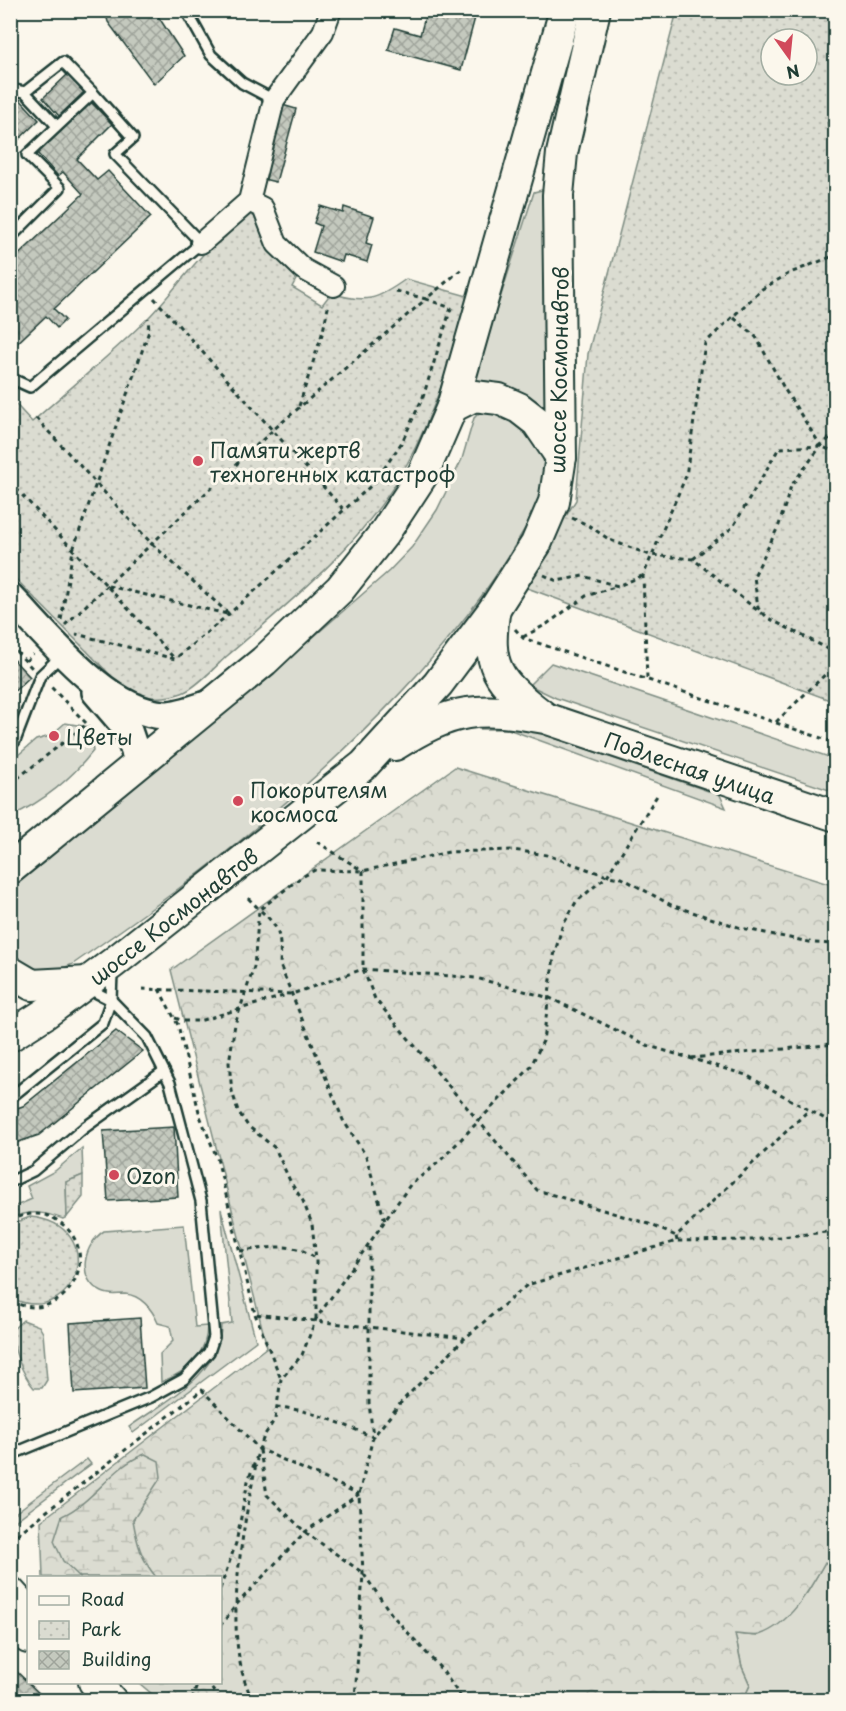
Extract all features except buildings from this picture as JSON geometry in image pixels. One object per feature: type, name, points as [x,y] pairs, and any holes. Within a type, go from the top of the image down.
[{"type":"main road","points":[[10,869],[264,661],[340,589],[385,532],[423,474],[452,407],[565,10]]},
{"type":"main road","name":"шоссе Космонавтов","points":[[10,1036],[86,984],[364,765],[503,617],[554,501],[561,457],[558,195],[562,153],[595,10]]},
{"type":"main road","points":[[452,407],[474,396],[499,399],[519,408],[537,422],[561,457]]},
{"type":"main road","points":[[503,617],[490,640],[491,658],[513,693],[545,718]]},
{"type":"main road","points":[[364,765],[405,739],[454,714],[482,710],[545,718]]},
{"type":"main road","name":"Подлесная улица","points":[[545,718],[836,816]]},
{"type":"main road","points":[[10,972],[32,985],[86,984]]},
{"type":"main road","points":[[10,1592],[27,1611]]},
{"type":"main road","points":[[10,1619],[27,1637]]},
{"type":"main road","points":[[70,1684],[86,1701]]},
{"type":"main road","points":[[95,1684],[119,1700]]},
{"type":"street","points":[[201,243],[249,201],[274,100],[323,32],[331,10]]},
{"type":"street","points":[[249,201],[263,208],[277,244],[303,269],[333,286]]},
{"type":"street","points":[[10,597],[70,649],[106,690],[140,710],[167,715],[210,705]]},
{"type":"street","points":[[70,649],[127,728],[139,763]]},
{"type":"lane","points":[[186,10],[211,54],[243,82],[274,100]]},
{"type":"lane","points":[[10,378],[30,387],[201,243],[115,154],[133,138],[63,62],[25,92]]},
{"type":"lane","points":[[10,89],[25,92],[57,126]]},
{"type":"lane","points":[[10,238],[60,188],[27,155],[93,93]]},
{"type":"lane","points":[[12,741],[40,676],[70,649]]},
{"type":"lane","points":[[10,1098],[103,1023],[111,1000],[113,963]]},
{"type":"lane","points":[[10,1455],[151,1397],[184,1378],[209,1352],[214,1337],[201,1201],[170,1083],[147,1037],[111,1000],[86,984]]},
{"type":"lane","points":[[10,1182],[33,1172],[84,1128],[164,1071]]},
{"type":"path","points":[[836,106],[828,121],[836,160]]},
{"type":"path","points":[[647,678],[643,576],[650,555],[686,476],[705,343],[762,289],[790,273],[836,255]]},
{"type":"path","points":[[148,318],[149,331],[73,550],[60,630],[273,430],[463,268]]},
{"type":"path","points":[[298,408],[323,332],[333,286]]},
{"type":"path","points":[[146,289],[345,511]]},
{"type":"path","points":[[70,649],[174,658],[229,614],[375,482],[402,442],[423,397],[451,308],[396,291]]},
{"type":"path","points":[[734,318],[756,337],[785,390],[821,446]]},
{"type":"path","points":[[36,418],[152,544],[229,614]]},
{"type":"path","points":[[768,618],[759,608],[754,576],[779,525],[791,486],[821,446],[836,432]]},
{"type":"path","points":[[693,559],[733,527],[780,448],[821,446],[836,453]]},
{"type":"path","points":[[10,482],[174,658]]},
{"type":"path","points":[[571,517],[610,540],[650,555],[693,559],[768,618],[836,653]]},
{"type":"path","points":[[544,575],[557,581],[583,576],[618,586]]},
{"type":"path","points":[[523,638],[548,624],[586,596],[643,576]]},
{"type":"path","points":[[106,586],[229,614]]},
{"type":"path","points":[[503,617],[523,638],[836,743]]},
{"type":"path","points":[[776,722],[836,664]]},
{"type":"path","points":[[10,784],[87,724]]},
{"type":"path","points":[[222,1583],[236,1543],[248,1481],[259,1449],[275,1419],[281,1379],[302,1355],[316,1321],[410,1185],[439,1162],[530,1068],[543,1041],[554,956],[562,927],[576,902],[607,876],[658,794]]},
{"type":"path","points":[[317,842],[363,872]]},
{"type":"path","points":[[316,1321],[316,1259],[312,1224],[303,1201],[275,1148],[248,1126],[237,1111],[229,1063],[240,1009],[254,967],[259,910],[273,897],[315,870],[363,872],[450,852],[513,850],[547,855],[607,876],[622,878],[671,905],[741,927],[814,943],[836,944]]},
{"type":"path","points":[[363,872],[363,969],[375,999],[537,1190],[649,1224],[676,1236]]},
{"type":"path","points":[[248,898],[276,924],[281,939],[280,965],[344,1120],[366,1156],[385,1221]]},
{"type":"path","points":[[174,1018],[184,1022],[199,1021],[292,994],[363,969],[476,978],[550,998],[649,1046],[689,1058],[836,1044]]},
{"type":"path","points":[[142,989],[292,994]]},
{"type":"path","points":[[159,990],[174,1018],[200,1116],[217,1158],[255,1314],[281,1379]]},
{"type":"path","points":[[649,1046],[746,1075],[836,1125]]},
{"type":"path","points":[[676,1236],[809,1110]]},
{"type":"path","points":[[10,1200],[18,1216]]},
{"type":"path","points":[[10,1221],[18,1216],[34,1214],[50,1217],[64,1225],[74,1237],[80,1253],[80,1269],[74,1284],[63,1296],[49,1305],[33,1307],[10,1300]]},
{"type":"path","points":[[373,1437],[404,1399],[464,1339],[527,1285],[677,1241],[752,1240],[836,1231]]},
{"type":"path","points":[[676,1236],[677,1241]]},
{"type":"path","points":[[355,1701],[363,1573],[359,1494],[373,1437],[369,1403],[369,1244]]},
{"type":"path","points":[[240,1251],[285,1246],[298,1247],[316,1259]]},
{"type":"path","points":[[255,1314],[464,1339]]},
{"type":"path","points":[[10,1539],[202,1390],[259,1449],[359,1494]]},
{"type":"path","points":[[276,1407],[293,1408],[341,1423],[373,1437]]},
{"type":"path","points":[[259,1449],[267,1495],[305,1532],[363,1573],[392,1615],[442,1670],[463,1701]]},
{"type":"path","points":[[253,1701],[237,1649],[237,1604],[243,1532],[259,1449]]},
{"type":"path","points":[[222,1623],[237,1604],[305,1532],[359,1494]]},
{"type":"path","points":[[192,1701],[198,1684]]},
{"type":"path","points":[[207,1684],[221,1701]]},
{"type":"path","points":[[119,1700],[152,1701]]},
{"type":"green space","points":[[677,11],[835,11],[835,702],[522,586],[576,500],[588,354]]},
{"type":"green space","points":[[546,189],[552,413],[508,386],[474,380],[534,192]]},
{"type":"green space","points":[[254,212],[299,274],[292,287],[322,305],[331,293],[353,298],[371,298],[387,292],[406,279],[471,297],[443,382],[417,444],[390,492],[371,519],[302,591],[193,687],[168,697],[148,697],[128,693],[11,574],[10,398],[32,422],[148,318],[226,231]]},
{"type":"green space","points":[[481,411],[498,413],[513,420],[531,436],[544,462],[544,489],[536,511],[496,575],[436,653],[366,728],[294,796],[213,862],[120,931],[73,964],[55,970],[33,967],[11,953],[10,885],[287,660],[389,571],[412,547],[437,510],[462,459],[474,418]]},
{"type":"green space","points":[[551,663],[835,759],[835,792],[556,698],[529,685]]},
{"type":"green space","points":[[477,717],[519,726],[720,795],[726,808],[508,729],[479,729]]},
{"type":"green space","points":[[65,723],[89,727],[93,751],[76,771],[56,788],[34,804],[11,816],[11,761],[36,740],[50,736]]},
{"type":"green space","points":[[455,767],[835,886],[835,1568],[825,1562],[790,1615],[770,1630],[756,1636],[735,1634],[742,1667],[750,1685],[743,1700],[159,1700],[140,1684],[222,1684],[222,1576],[43,1576],[41,1521],[267,1347],[171,970]]},
{"type":"green space","points":[[82,1148],[83,1175],[66,1182],[67,1217],[63,1219],[43,1213],[31,1213],[11,1218],[11,1208],[32,1199],[27,1186],[55,1171]]},
{"type":"green space","points":[[83,1175],[83,1197],[67,1217],[66,1182]]},
{"type":"green space","points":[[221,1209],[256,1341],[133,1433],[129,1427],[174,1396],[201,1372],[212,1358],[219,1343],[221,1325],[232,1323]]},
{"type":"green space","points":[[30,1217],[55,1224],[70,1237],[77,1254],[76,1272],[68,1288],[53,1300],[34,1304],[11,1298],[11,1224]]},
{"type":"green space","points":[[184,1225],[195,1327],[207,1326],[206,1337],[194,1362],[161,1382],[160,1354],[173,1341],[170,1326],[158,1323],[149,1308],[136,1297],[125,1294],[108,1294],[94,1286],[88,1279],[85,1262],[91,1244],[104,1231]]},
{"type":"green space","points":[[23,1320],[39,1326],[43,1333],[47,1380],[42,1388],[34,1388],[30,1382],[22,1369],[14,1346],[11,1331]]},
{"type":"green space","points":[[145,1454],[159,1461],[161,1477],[133,1520],[140,1550],[155,1576],[79,1576],[63,1561],[54,1541],[62,1516],[84,1502],[133,1459]]},
{"type":"green space","points":[[87,1459],[91,1464],[11,1524],[11,1516]]},
{"type":"green space","points":[[825,1562],[835,1568],[835,1700],[743,1700],[750,1685],[742,1667],[735,1634],[757,1636],[807,1593]]},
{"type":"place","name":"Памяти жертв техногенных катастроф","points":[[198,461]]},
{"type":"place","name":"Цветы","points":[[54,736]]},
{"type":"place","name":"Покорителям космоса","points":[[238,801]]},
{"type":"place","name":"Ozon","points":[[114,1175]]}]
